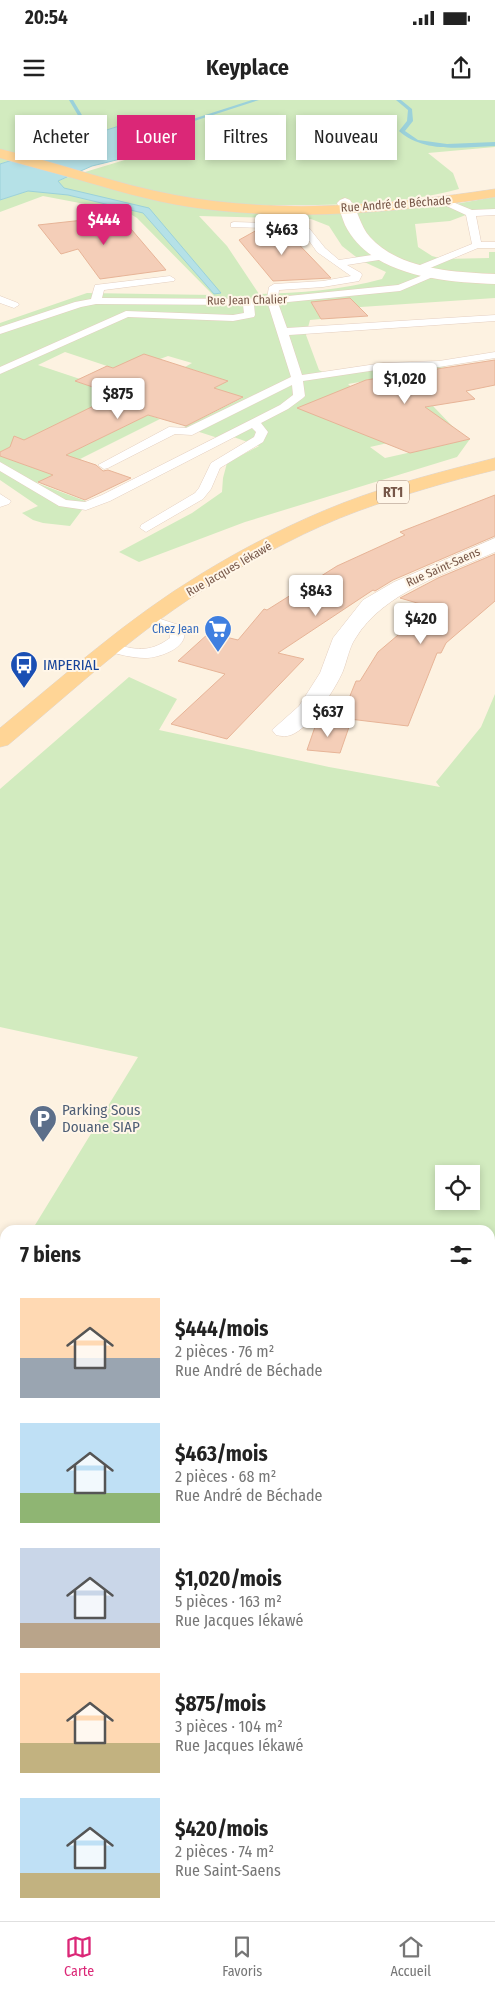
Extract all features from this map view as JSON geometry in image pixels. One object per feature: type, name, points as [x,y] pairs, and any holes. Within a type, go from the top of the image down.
[{"type":"main road","name":"Rue André de Béchade","points":[[4,155],[158,196],[206,205],[288,209],[346,206],[406,200],[478,189],[495,184]]},
{"type":"main road","name":"Rue André de Béchade","points":[[346,206],[384,208],[495,193]]},
{"type":"main road","name":"Rue Jacques Iékawé","points":[[0,740],[148,619],[208,578],[295,531],[350,507],[404,489],[495,464]]},
{"type":"street","points":[[346,206],[355,231],[365,243],[384,256],[419,269],[437,273]]},
{"type":"street","name":"Rue Jean Chalier","points":[[437,273],[495,279]]},
{"type":"street","name":"Rue Saint-Saens","points":[[284,730],[308,710],[331,673],[344,638],[371,605],[401,586],[495,544]]},
{"type":"lane","points":[[443,201],[471,213],[495,212]]},
{"type":"lane","points":[[471,213],[477,245]]},
{"type":"lane","points":[[0,466],[63,503],[86,506],[106,498],[284,407],[299,396],[296,373],[272,301],[274,287],[323,284],[355,279],[357,275],[337,263],[321,250],[306,230],[298,226],[234,225]]},
{"type":"lane","points":[[419,269],[477,245],[495,245]]},
{"type":"lane","points":[[337,263],[384,256]]},
{"type":"lane","name":"Rue Jean Chalier","points":[[0,331],[79,304],[96,301],[272,301],[400,288],[437,273]]},
{"type":"lane","points":[[96,301],[98,287],[170,279]]},
{"type":"lane","points":[[0,299],[14,305],[0,309]]},
{"type":"lane","points":[[0,371],[126,314],[233,318],[250,315],[248,302]]},
{"type":"lane","points":[[282,332],[495,318]]},
{"type":"lane","points":[[104,464],[173,430],[188,432],[296,379],[383,366],[439,364],[495,355]]},
{"type":"lane","points":[[146,528],[199,496],[205,489],[215,466],[259,439],[262,432],[254,422]]},
{"type":"lane","points":[[0,498],[5,501],[0,504]]},
{"type":"lane","points":[[111,648],[148,655],[164,649],[177,640],[177,629],[148,619]]},
{"type":"green space","points":[[0,100],[495,100],[495,147],[428,153],[453,173],[459,189],[430,196],[370,203],[219,205],[384,211],[444,206],[495,197],[495,212],[471,213],[450,221],[415,224],[418,247],[432,256],[443,259],[489,258],[489,252],[495,252],[495,298],[316,310],[321,319],[310,320],[306,335],[319,370],[328,375],[383,366],[439,364],[446,367],[348,384],[374,407],[402,411],[433,406],[454,428],[370,447],[385,458],[470,439],[457,457],[245,522],[139,562],[119,552],[192,513],[222,492],[227,463],[259,446],[228,435],[221,439],[184,427],[242,398],[214,388],[227,381],[185,367],[192,363],[168,356],[113,368],[65,352],[38,365],[80,379],[75,381],[101,390],[114,384],[148,396],[111,398],[0,452],[0,323],[87,293],[213,295],[137,218],[127,212],[43,196],[0,212],[0,200],[125,160],[195,160],[195,115],[117,115],[117,127],[107,130],[107,115],[15,115],[15,159],[0,164]],"holes":[[[199,216],[311,219],[329,226],[342,246],[360,260],[386,272],[382,279],[352,286],[321,290],[259,294],[227,246]]]},
{"type":"green space","points":[[148,415],[160,419],[80,459],[83,461],[37,483],[88,502],[70,526],[43,523],[33,520],[22,513],[38,506],[0,480],[0,456],[37,469]]},
{"type":"green space","points":[[129,677],[177,699],[159,730],[329,767],[440,787],[436,782],[481,727],[495,694],[495,1225],[35,1225],[138,1057],[0,1027],[0,789]]},
{"type":"water","points":[[117,127],[117,160],[92,166],[58,181],[64,188],[149,208],[221,293],[214,294],[143,213],[68,195],[28,191],[0,200],[0,164],[15,159],[107,160],[107,130]]},
{"type":"building","points":[[120,216],[166,270],[100,279],[78,249],[61,254],[38,225]]},
{"type":"building","points":[[257,230],[286,231],[331,278],[273,281],[239,240]]},
{"type":"building","points":[[350,298],[368,316],[321,319],[311,302]]},
{"type":"building","points":[[144,354],[228,381],[214,388],[243,397],[186,426],[148,415],[66,455],[96,465],[103,471],[108,470],[131,478],[85,500],[38,482],[53,475],[0,456],[0,452],[10,447],[14,436],[24,440],[116,395],[75,381],[107,366],[113,368]]},
{"type":"building","points":[[495,360],[495,385],[466,391],[475,399],[425,407],[470,439],[410,453],[297,408],[366,380]]},
{"type":"building","points":[[495,495],[495,536],[393,580],[375,591],[373,590],[278,653],[304,659],[227,739],[171,724],[225,674],[178,661],[209,633],[238,640],[264,609],[267,610],[337,566],[405,535],[400,532]]},
{"type":"building","points":[[495,554],[495,601],[446,643],[441,653],[437,653],[408,726],[341,718],[356,681],[360,681],[378,652],[431,607],[400,598],[438,578]]},
{"type":"building","points":[[316,724],[349,727],[340,753],[307,750]]},
{"type":"waterway","points":[[71,100],[80,115]]},
{"type":"waterway","points":[[195,120],[257,100]]},
{"type":"waterway","points":[[398,100],[410,109],[410,121],[402,131],[416,141],[447,146],[495,144]]},
{"type":"place","name":"Chez Jean","points":[[218,653]]},
{"type":"place","name":"IMPERIAL","points":[[24,689]]},
{"type":"place","name":"Parking Sous Douane SIAP","points":[[43,1143]]}]
